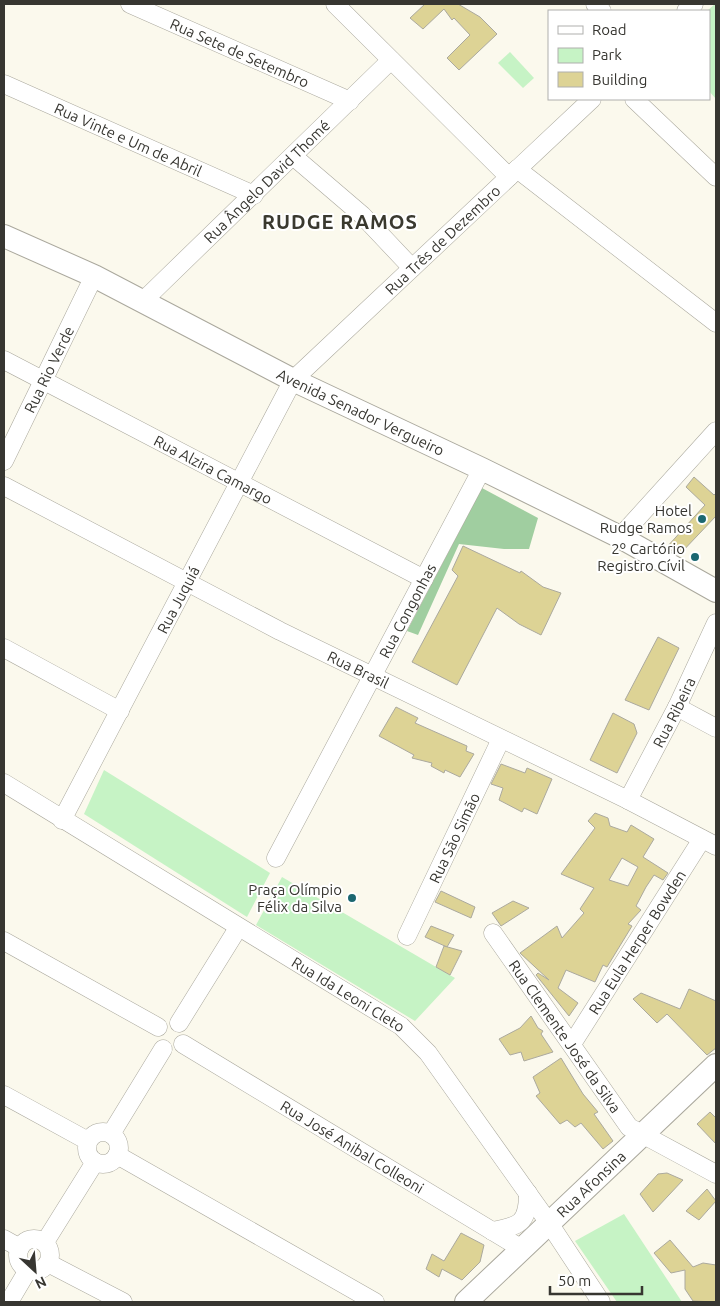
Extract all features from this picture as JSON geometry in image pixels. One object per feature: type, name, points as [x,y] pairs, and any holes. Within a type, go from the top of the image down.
[{"type":"main road","name":"Avenida Senador Vergueiro","points":[[4,236],[94,276],[293,380],[482,469],[620,537],[716,591]]},
{"type":"main road","name":"Rua Afonsina","points":[[486,1302],[553,1229],[648,1138],[716,1065]]},
{"type":"main road","name":"Rua Afonsina","points":[[648,1138],[716,1084]]},
{"type":"main road","name":"Rua Afonsina","points":[[466,1302],[522,1249],[553,1229]]},
{"type":"street","name":"Rua Sete de Setembro","points":[[130,4],[350,101]]},
{"type":"street","points":[[335,4],[391,60],[513,173],[716,323]]},
{"type":"street","name":"Rua Ângelo David Thomé","points":[[143,301],[391,60]]},
{"type":"street","name":"Rua Vinte e Um de Abril","points":[[4,84],[254,195]]},
{"type":"street","name":"Rua Três de Dezembro","points":[[293,380],[591,100]]},
{"type":"street","points":[[635,100],[716,177]]},
{"type":"street","points":[[293,156],[362,214],[412,268]]},
{"type":"street","name":"Rua Rio Verde","points":[[4,461],[94,276]]},
{"type":"street","name":"Rua Alzira Camargo","points":[[4,360],[424,579]]},
{"type":"street","name":"Rua Juquiá","points":[[62,820],[188,584],[293,380]]},
{"type":"street","points":[[620,537],[716,430]]},
{"type":"street","name":"Rua Congonhas","points":[[276,858],[482,469]]},
{"type":"street","name":"Rua Brasil","points":[[4,486],[188,584],[372,676],[628,800],[709,843]]},
{"type":"street","name":"Rua Ribeira","points":[[628,800],[677,707],[716,623]]},
{"type":"street","points":[[4,648],[120,711]]},
{"type":"street","points":[[677,707],[716,728]]},
{"type":"street","name":"Rua São Simão","points":[[407,936],[501,739]]},
{"type":"street","name":"Rua Ida Leoni Cleto","points":[[4,783],[238,928],[401,1026],[413,1036],[428,1053],[528,1193],[602,1302]]},
{"type":"street","name":"Rua Eula Herper Bowden","points":[[572,1044],[709,843]]},
{"type":"street","points":[[179,1023],[238,928]]},
{"type":"street","name":"Rua Clemente José da Silva","points":[[493,933],[629,1127],[716,1174]]},
{"type":"street","points":[[4,941],[158,1027]]},
{"type":"street","points":[[166,1021],[179,1023],[185,1033],[183,1044],[176,1050],[163,1049],[156,1040],[158,1027],[166,1021]]},
{"type":"street","name":"Rua José Anibal Colleoni","points":[[183,1044],[522,1249]]},
{"type":"street","points":[[111,1134],[163,1049]]},
{"type":"street","points":[[4,1095],[88,1141]]},
{"type":"street","points":[[101,1132],[111,1134],[119,1146],[117,1156],[110,1162],[94,1162],[88,1155],[88,1141],[101,1132]]},
{"type":"street","points":[[117,1156],[375,1302]]},
{"type":"street","points":[[45,1242],[94,1162]]},
{"type":"street","points":[[492,1231],[508,1228],[522,1221],[528,1209],[528,1193]]},
{"type":"street","points":[[4,1239],[20,1248]]},
{"type":"street","points":[[31,1239],[45,1242],[50,1250],[48,1263],[38,1270],[28,1270],[21,1263],[18,1253],[20,1248],[31,1239]]},
{"type":"street","points":[[48,1263],[123,1302]]},
{"type":"street","points":[[9,1302],[28,1270]]},
{"type":"green space","points":[[716,4],[716,99],[710,92],[710,10],[708,10]]},
{"type":"green space","points":[[510,52],[534,78],[523,88],[498,63]]},
{"type":"green space","points":[[482,488],[538,518],[529,549],[504,549],[459,544],[418,635],[407,631]]},
{"type":"green space","points":[[104,770],[270,873],[247,917],[84,814]]},
{"type":"green space","points":[[282,877],[455,978],[415,1021],[256,925]]},
{"type":"green space","points":[[624,1214],[682,1302],[617,1302],[575,1241]]},
{"type":"building","points":[[425,4],[458,4],[480,17],[497,34],[459,70],[447,58],[470,35],[454,18],[452,20],[444,9],[423,29],[410,18]]},
{"type":"building","name":"Hotel Rudge Ramos","points":[[694,477],[714,495],[716,493],[716,516],[679,555],[666,548],[705,505],[686,487]]},
{"type":"building","points":[[463,546],[520,573],[521,571],[543,587],[561,593],[541,635],[519,624],[497,608],[457,685],[412,662],[458,576],[452,570]]},
{"type":"building","points":[[658,637],[679,648],[649,710],[625,700]]},
{"type":"building","points":[[396,707],[418,718],[415,723],[467,746],[466,751],[474,754],[460,777],[445,770],[444,773],[431,766],[432,763],[412,758],[414,755],[379,736]]},
{"type":"building","points":[[613,713],[634,724],[637,733],[617,773],[590,760]]},
{"type":"building","points":[[501,764],[525,773],[527,768],[552,779],[537,814],[524,808],[522,812],[499,800],[503,788],[491,784]]},
{"type":"building","points":[[595,813],[608,818],[610,826],[627,832],[631,825],[654,839],[643,857],[668,873],[663,880],[654,875],[636,906],[641,910],[628,924],[632,926],[607,967],[603,965],[595,982],[566,970],[558,988],[578,1003],[569,1016],[536,975],[538,973],[549,980],[520,953],[557,926],[562,938],[584,913],[580,909],[594,888],[561,874],[595,828],[588,821]],"holes":[[[622,858],[638,867],[628,886],[609,880]]]},
{"type":"building","points":[[441,891],[475,907],[471,918],[435,902]]},
{"type":"building","points":[[513,901],[529,908],[501,926],[492,913]]},
{"type":"building","points":[[431,926],[454,935],[447,947],[425,937]]},
{"type":"building","points":[[444,946],[462,951],[450,975],[436,967]]},
{"type":"building","points":[[689,989],[716,1001],[716,1048],[707,1055],[667,1014],[657,1023],[633,999],[641,993],[680,1009]]},
{"type":"building","points":[[531,1016],[538,1028],[543,1031],[541,1034],[553,1052],[524,1061],[521,1052],[510,1055],[499,1039],[520,1028]]},
{"type":"building","points":[[561,1058],[583,1094],[598,1112],[594,1114],[613,1141],[603,1149],[581,1123],[575,1127],[567,1120],[560,1124],[536,1096],[540,1093],[533,1077]]},
{"type":"building","points":[[710,1112],[716,1118],[716,1144],[697,1124]]},
{"type":"building","points":[[667,1173],[683,1180],[653,1212],[640,1194],[658,1174]]},
{"type":"building","points":[[707,1189],[716,1201],[699,1220],[686,1211]]},
{"type":"building","points":[[461,1233],[484,1245],[480,1262],[462,1280],[442,1269],[439,1277],[426,1269],[432,1254],[444,1261]]},
{"type":"building","points":[[670,1240],[693,1267],[703,1263],[716,1265],[716,1302],[693,1301],[685,1289],[685,1270],[671,1273],[654,1253]]},
{"type":"place","name":"Hotel Rudge Ramos","points":[[702,519]]},
{"type":"place","name":"2º Cartório Registro Cívil","points":[[695,557]]},
{"type":"place","name":"Praça Olímpio Félix da Silva","points":[[352,898]]},
{"type":"district","name":"RUDGE RAMOS","points":[[340,221]]}]
